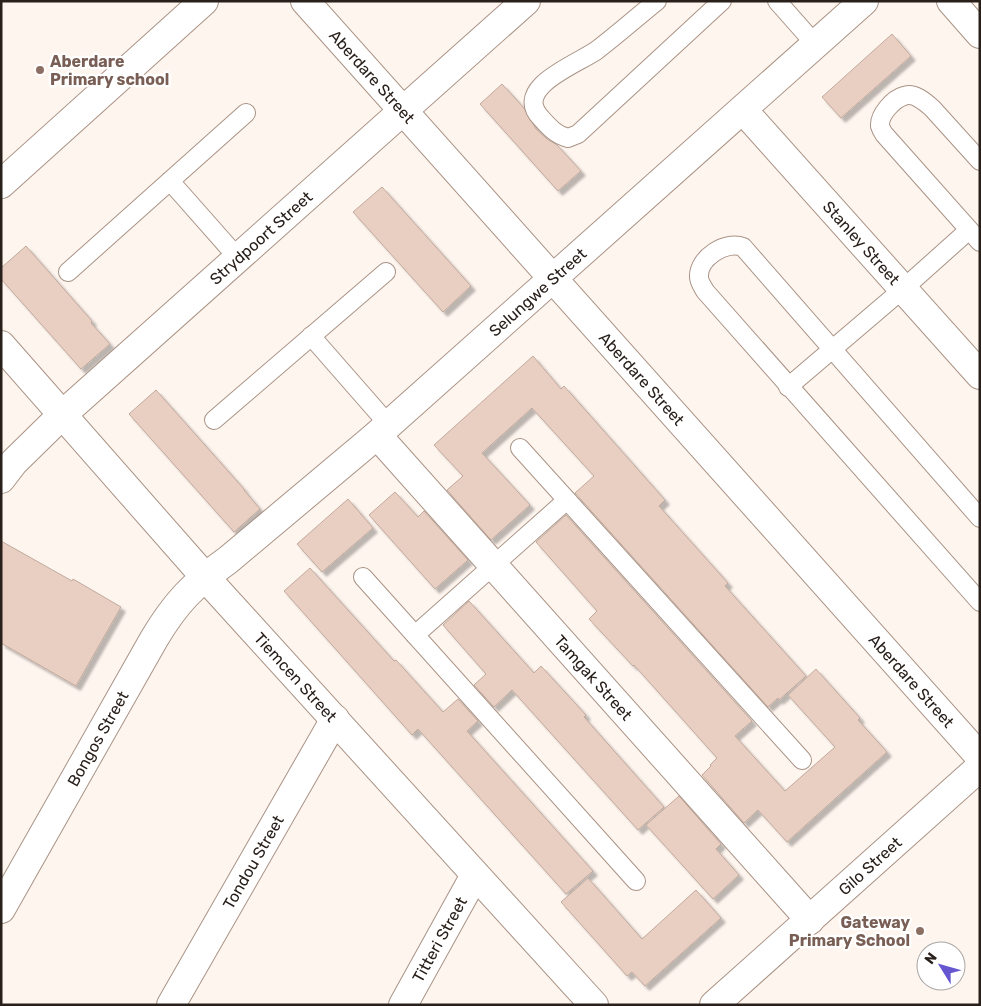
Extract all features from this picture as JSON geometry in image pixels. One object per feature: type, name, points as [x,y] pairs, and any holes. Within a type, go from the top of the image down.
[{"type":"street","points":[[1,184],[204,1]]},
{"type":"street","name":"Aberdare Street","points":[[305,1],[980,757]]},
{"type":"street","name":"Strydpoort Street","points":[[1,479],[14,462],[63,414],[526,1]]},
{"type":"street","name":"Selungwe Street","points":[[205,576],[228,560],[382,430],[864,1]]},
{"type":"street","points":[[951,1],[980,34]]},
{"type":"street","name":"Stanley Street","points":[[743,110],[980,375]]},
{"type":"street","name":"Tiemcen Street","points":[[1,345],[205,576],[594,1005]]},
{"type":"street","name":"Tamgak Street","points":[[382,430],[493,566],[810,920]]},
{"type":"street","name":"Bongos Street","points":[[1,909],[169,613],[205,576]]},
{"type":"street","name":"Tondou Street","points":[[171,1005],[335,719]]},
{"type":"street","name":"Gilo Street","points":[[714,1005],[980,767]]},
{"type":"street","name":"Titteri Street","points":[[403,1005],[475,875]]},
{"type":"lane","points":[[657,1],[596,51],[554,74],[544,83],[536,95],[533,105],[536,113],[560,136],[568,138],[578,134],[722,1]]},
{"type":"lane","points":[[777,1],[816,44]]},
{"type":"lane","points":[[788,387],[903,290],[975,236],[884,134],[880,126],[883,114],[894,101],[904,95],[914,96],[924,101],[980,161]]},
{"type":"lane","points":[[68,272],[246,113]]},
{"type":"lane","points":[[170,181],[238,258]]},
{"type":"lane","points":[[980,518],[743,247],[738,245],[727,246],[707,259],[700,270],[699,279],[706,291],[788,387],[980,602]]},
{"type":"lane","points":[[214,420],[386,272]]},
{"type":"lane","points":[[311,336],[382,430]]},
{"type":"lane","points":[[520,448],[802,760]]},
{"type":"lane","points":[[415,635],[567,500]]},
{"type":"lane","points":[[363,577],[636,881]]},
{"type":"building","points":[[892,34],[911,56],[841,118],[822,97]]},
{"type":"building","points":[[502,84],[524,108],[536,129],[557,145],[581,171],[558,191],[480,104]]},
{"type":"building","points":[[382,187],[471,286],[443,312],[353,212]]},
{"type":"building","points":[[26,246],[110,344],[81,369],[1,279],[1,268]]},
{"type":"building","points":[[533,356],[561,389],[564,386],[665,500],[659,506],[728,583],[725,586],[806,676],[779,700],[778,698],[768,707],[575,493],[594,476],[532,408],[482,453],[530,505],[491,540],[447,490],[463,476],[434,445]]},
{"type":"building","points":[[156,390],[260,509],[234,532],[129,414]]},
{"type":"building","points":[[395,492],[418,517],[424,511],[468,560],[435,589],[369,515]]},
{"type":"building","points":[[348,499],[373,528],[322,572],[297,544]]},
{"type":"building","points":[[566,515],[752,721],[735,736],[785,791],[835,747],[788,695],[816,669],[860,718],[858,720],[887,752],[787,842],[758,810],[744,823],[702,775],[717,758],[634,665],[589,619],[597,611],[536,542]]},
{"type":"building","points":[[1,541],[121,607],[76,686],[1,643]]},
{"type":"building","points":[[310,568],[443,712],[458,699],[478,721],[467,731],[593,871],[566,894],[418,729],[412,735],[284,591]]},
{"type":"building","points":[[469,601],[534,673],[541,666],[586,715],[584,717],[664,807],[638,830],[512,690],[494,707],[474,685],[486,674],[443,625]]},
{"type":"building","points":[[679,796],[721,844],[716,849],[739,875],[713,899],[646,825]]},
{"type":"building","points":[[588,878],[642,939],[696,890],[721,918],[645,986],[632,972],[627,976],[561,902]]},
{"type":"place","name":"Aberdare Primary school","points":[[40,70]]},
{"type":"place","name":"Gateway Primary School","points":[[920,931]]}]
